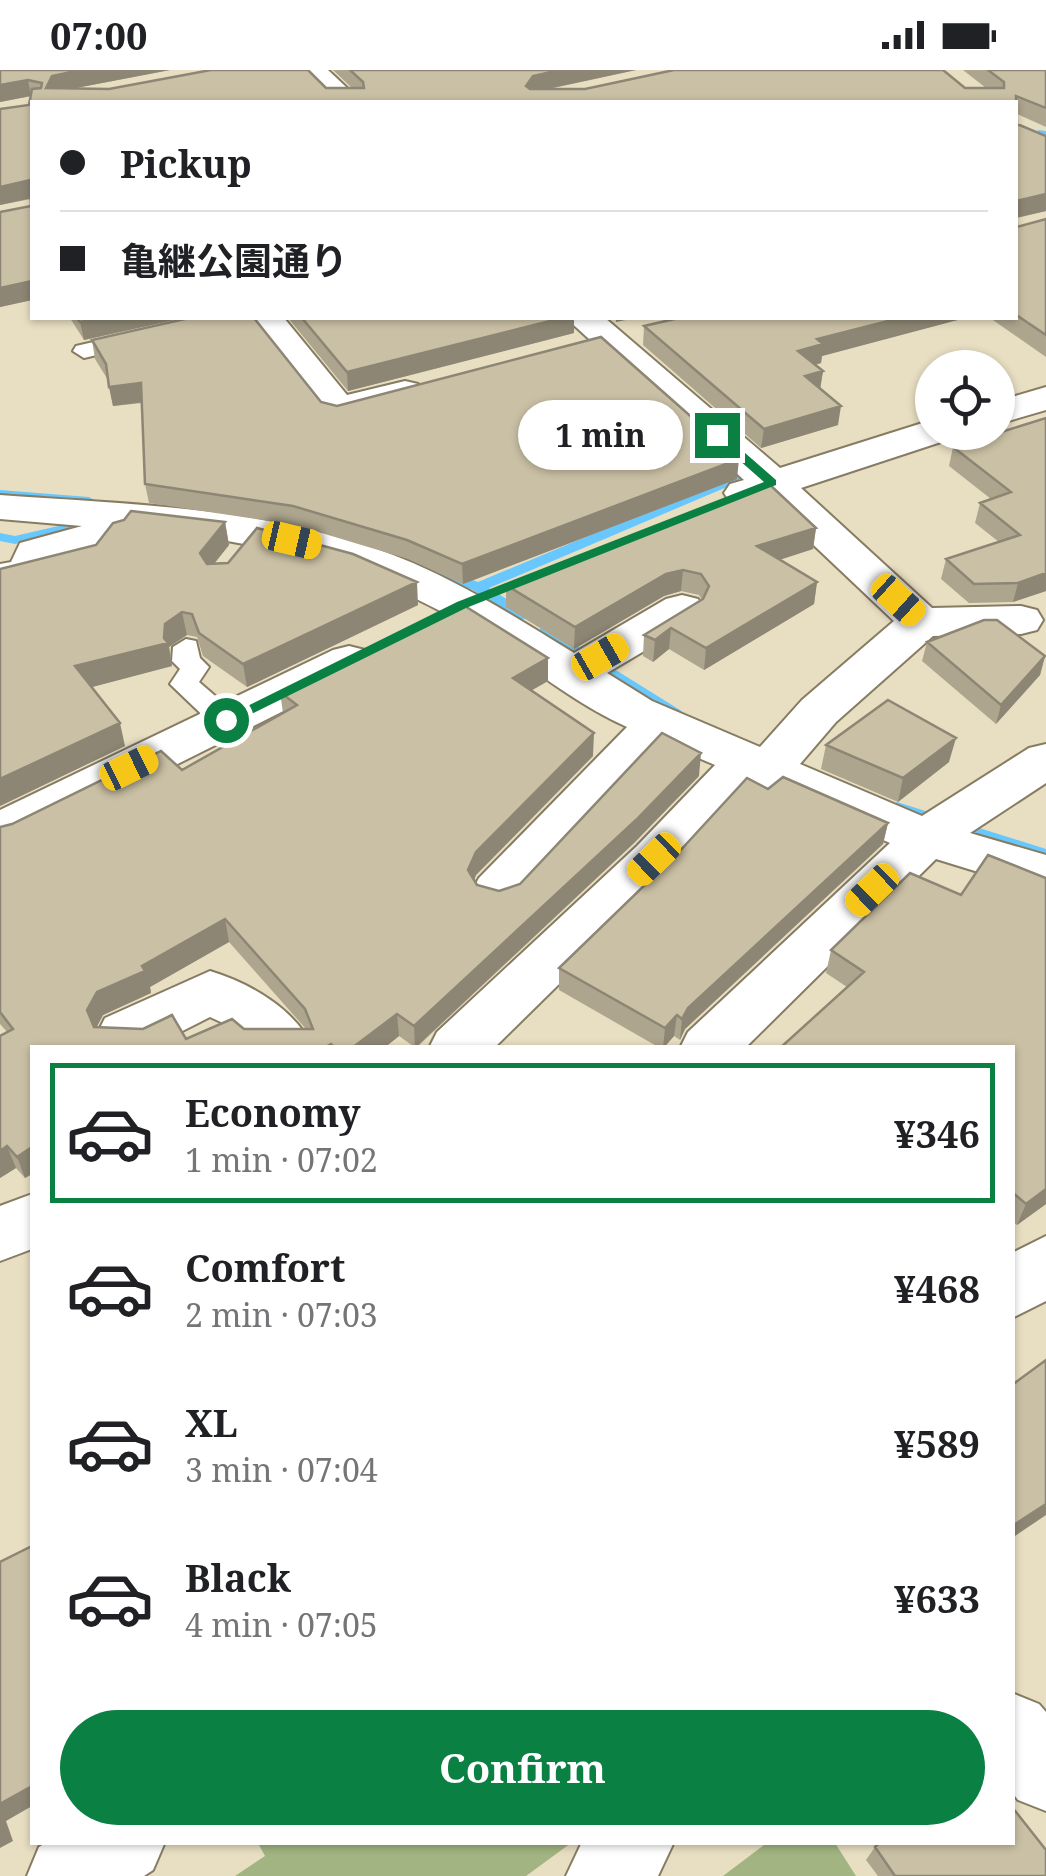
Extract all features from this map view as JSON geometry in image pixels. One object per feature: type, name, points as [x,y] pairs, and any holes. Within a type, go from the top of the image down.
[{"type":"street","points":[[311,70],[345,100]]},
{"type":"street","points":[[267,320],[338,410],[434,384]]},
{"type":"street","points":[[586,335],[656,326]]},
{"type":"street","points":[[586,335],[772,482],[922,622]]},
{"type":"street","points":[[1015,407],[1046,398]]},
{"type":"street","points":[[717,504],[772,482],[915,438]]},
{"type":"street","points":[[0,506],[149,520],[245,547],[326,547],[397,572],[462,605],[635,712],[926,838],[1046,874]]},
{"type":"street","points":[[0,577],[30,571],[35,552],[149,520]]},
{"type":"street","points":[[0,832],[462,605],[516,584]]},
{"type":"street","points":[[573,673],[682,609]]},
{"type":"street","points":[[462,1045],[654,859],[735,774],[769,769],[819,711],[922,622],[1038,624]]},
{"type":"street","points":[[498,891],[662,721]]},
{"type":"street","points":[[711,1045],[926,838],[1046,760]]},
{"type":"street","points":[[125,1034],[210,992],[245,1009],[283,1045]]},
{"type":"street","points":[[0,1234],[30,1222]]},
{"type":"street","points":[[1015,1734],[1046,1772]]},
{"type":"street","points":[[68,1876],[120,1845]]},
{"type":"street","points":[[607,1876],[632,1845]]},
{"type":"lane","points":[[84,351],[216,320]]},
{"type":"lane","points":[[186,646],[186,661],[195,667],[184,684],[226,720]]},
{"type":"green space","points":[[259,1845],[568,1845],[526,1876],[235,1876],[265,1856]]},
{"type":"green space","points":[[764,1845],[836,1845],[856,1876],[723,1876]]},
{"type":"building","points":[[0,70],[81,70],[52,76],[46,88],[109,89],[211,70],[308,70],[326,88],[364,88],[350,70],[560,70],[533,76],[526,86],[585,89],[674,70],[943,70],[965,88],[1004,88],[1004,82],[988,70],[1046,70],[1046,108],[1016,96],[1016,100],[30,100],[30,180],[0,187],[0,109],[29,105],[32,89],[41,88],[42,83],[28,80],[0,85]]},
{"type":"building","points":[[1018,124],[1046,136],[1046,194],[1018,201]]},
{"type":"building","points":[[30,206],[30,281],[0,288],[0,212]]},
{"type":"building","points":[[1046,219],[1046,335],[1018,316],[1018,227]]},
{"type":"building","points":[[180,320],[256,320],[321,402],[337,406],[601,337],[739,459],[462,564],[407,540],[293,506],[145,484],[141,383],[109,387],[106,364],[92,340]]},
{"type":"building","points":[[304,320],[554,320],[347,372]]},
{"type":"building","points":[[670,320],[892,320],[817,339],[823,344],[798,351],[823,371],[805,376],[841,406],[764,429],[644,326]]},
{"type":"building","points":[[1046,418],[1046,573],[1018,583],[974,584],[946,559],[1020,535],[980,503],[1011,492],[957,450],[1015,450],[1015,428]]},
{"type":"building","points":[[768,483],[816,528],[757,546],[817,582],[706,648],[671,628],[655,640],[644,635],[703,599],[709,586],[701,574],[683,570],[666,574],[575,627],[506,585]]},
{"type":"building","points":[[131,511],[225,522],[200,553],[207,564],[228,563],[257,528],[353,554],[417,582],[243,664],[199,633],[192,614],[182,612],[165,624],[164,638],[168,643],[75,666],[120,723],[0,779],[0,569],[96,545],[113,523],[124,520]]},
{"type":"building","points":[[460,603],[548,658],[513,678],[594,733],[476,852],[468,870],[477,885],[499,891],[520,884],[662,733],[701,753],[636,820],[414,1026],[397,1014],[356,1045],[30,1045],[30,1148],[17,1157],[7,1146],[0,1151],[0,1036],[13,1029],[0,1012],[0,827],[161,751],[182,770],[297,705],[280,692]],"holes":[[[225,919],[305,1009],[313,1029],[244,1029],[232,1019],[186,1039],[172,1015],[143,1029],[94,1027],[87,1010],[97,992],[145,971],[142,966]]]},
{"type":"building","points":[[984,620],[997,620],[1045,656],[1001,705],[927,642]]},
{"type":"building","points":[[888,700],[956,738],[903,778],[826,745]]},
{"type":"building","points":[[783,777],[888,823],[688,1008],[682,1019],[677,1015],[665,1028],[559,968],[678,853],[747,778],[768,789]]},
{"type":"building","points":[[988,855],[1046,878],[1046,1189],[1026,1204],[1015,1195],[1015,1045],[783,1045],[864,972],[831,950],[910,873],[961,895]]},
{"type":"building","points":[[1046,1360],[1046,1504],[1015,1524],[1015,1383]]},
{"type":"building","points":[[30,1547],[30,1787],[0,1804],[0,1562]]},
{"type":"building","points":[[1015,1811],[1046,1850],[1046,1876],[895,1876],[875,1847],[1015,1845]]},
{"type":"waterway","points":[[1041,132],[1046,135]]},
{"type":"waterway","points":[[478,587],[762,467]]},
{"type":"waterway","points":[[0,494],[89,501]]},
{"type":"waterway","points":[[0,537],[15,540],[97,521]]},
{"type":"waterway","points":[[398,559],[478,587]]},
{"type":"waterway","points":[[478,587],[524,616]]},
{"type":"waterway","points":[[545,630],[675,713]]},
{"type":"waterway","points":[[897,807],[1046,855]]},
{"type":"route","points":[[226,720],[462,605],[772,482],[717,435]]}]
